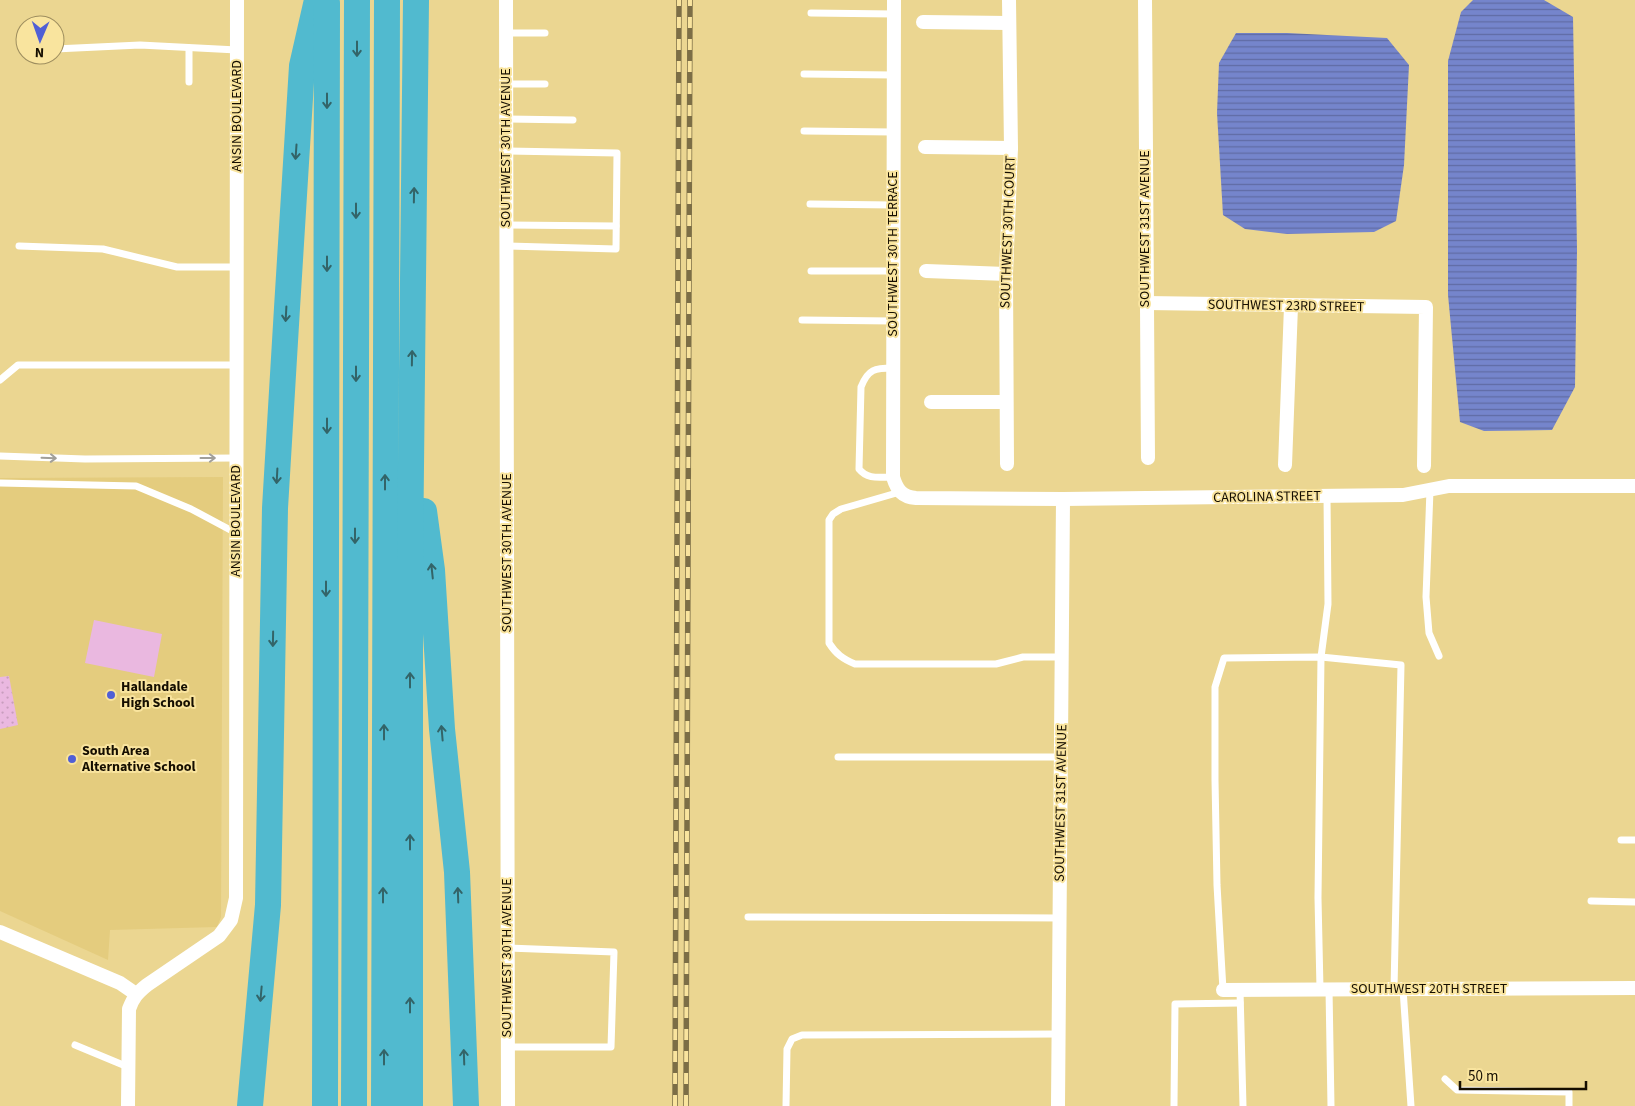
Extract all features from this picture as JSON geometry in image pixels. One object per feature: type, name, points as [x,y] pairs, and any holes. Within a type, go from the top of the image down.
[{"type":"highway","points":[[250,1106],[268,905],[275,508],[287,298],[302,66],[317,0]]},
{"type":"highway","points":[[325,1106],[327,0]]},
{"type":"highway","points":[[354,1106],[358,0]]},
{"type":"highway","points":[[384,1106],[387,0]]},
{"type":"highway","points":[[410,1106],[411,424],[417,8]]},
{"type":"highway","points":[[411,424],[432,570],[442,728],[457,872],[466,1106]]},
{"type":"street","name":"ANSIN BOULEVARD","points":[[136,994],[220,936],[231,920],[236,898],[237,0]]},
{"type":"street","name":"SOUTHWEST 30TH AVENUE","points":[[506,0],[508,1106]]},
{"type":"street","name":"SOUTHWEST 30TH COURT","points":[[1007,464],[1006,274],[1010,148],[1009,0]]},
{"type":"street","name":"SOUTHWEST 31ST AVENUE","points":[[1145,0],[1148,458]]},
{"type":"street","name":"SOUTHWEST 30TH TERRACE","points":[[894,7],[893,477],[900,492]]},
{"type":"street","points":[[923,22],[1009,23]]},
{"type":"street","points":[[925,147],[1010,148]]},
{"type":"street","points":[[926,271],[1006,274]]},
{"type":"street","name":"SOUTHWEST 23RD STREET","points":[[1146,303],[1426,307],[1424,466]]},
{"type":"street","points":[[1285,465],[1291,306]]},
{"type":"street","points":[[931,402],[1006,402]]},
{"type":"street","name":"CAROLINA STREET","points":[[900,492],[905,496],[916,498],[1063,500],[1403,495],[1449,486],[1635,486]]},
{"type":"street","name":"SOUTHWEST 31ST AVENUE","points":[[1058,1106],[1063,500]]},
{"type":"street","points":[[0,932],[120,982],[136,994],[129,1009],[128,1106]]},
{"type":"street","name":"SOUTHWEST 20TH STREET","points":[[1223,990],[1240,997],[1324,990],[1399,989],[1444,992],[1635,988]]},
{"type":"lane","points":[[811,13],[894,7]]},
{"type":"lane","points":[[506,33],[545,34]]},
{"type":"lane","points":[[65,49],[140,45],[237,50]]},
{"type":"lane","points":[[189,82],[190,48]]},
{"type":"lane","points":[[804,74],[893,75]]},
{"type":"lane","points":[[506,84],[545,84]]},
{"type":"lane","points":[[506,120],[573,120]]},
{"type":"lane","points":[[804,131],[893,132]]},
{"type":"lane","points":[[506,151],[617,153],[616,249],[506,246]]},
{"type":"lane","points":[[810,204],[893,205]]},
{"type":"lane","points":[[506,225],[616,226]]},
{"type":"lane","points":[[20,246],[103,249],[177,266],[236,267]]},
{"type":"lane","points":[[811,271],[893,271]]},
{"type":"lane","points":[[802,320],[893,321]]},
{"type":"lane","points":[[0,380],[18,365],[237,365]]},
{"type":"lane","points":[[893,368],[877,368],[864,378],[861,387],[859,468],[864,475],[893,477]]},
{"type":"lane","points":[[0,456],[86,459],[236,458]]},
{"type":"lane","points":[[0,483],[136,486],[191,509],[236,533]]},
{"type":"lane","points":[[1430,490],[1426,597],[1428,633],[1439,656]]},
{"type":"lane","points":[[900,492],[841,509],[833,514],[829,520],[829,643],[835,652],[844,660],[855,664],[996,664],[1023,657],[1063,657]]},
{"type":"lane","points":[[1326,496],[1328,604],[1321,657],[1318,898],[1331,1106]]},
{"type":"lane","points":[[1223,990],[1217,885],[1215,688],[1224,658],[1321,657],[1401,665],[1399,989],[1411,1106]]},
{"type":"lane","points":[[838,758],[1062,757]]},
{"type":"lane","points":[[1621,840],[1635,840]]},
{"type":"lane","points":[[1591,901],[1635,902]]},
{"type":"lane","points":[[748,917],[1060,918]]},
{"type":"lane","points":[[507,948],[614,952],[611,1047],[508,1046]]},
{"type":"lane","points":[[1174,1106],[1175,1004],[1240,997],[1243,1106]]},
{"type":"lane","points":[[786,1106],[787,1049],[792,1039],[802,1035],[1059,1034]]},
{"type":"lane","points":[[75,1045],[128,1067]]},
{"type":"lane","points":[[1445,1079],[1457,1090],[1569,1092],[1569,1106]]},
{"type":"shaded area","name":"Hallandale High School","points":[[223,477],[221,917],[217,927],[110,930],[108,960],[0,911],[0,478]]},
{"type":"shaded area","points":[[94,620],[162,634],[154,677],[85,663]]},
{"type":"shaded area","points":[[9,676],[18,725],[0,729],[0,677]]},
{"type":"water","points":[[1473,0],[1544,0],[1573,17],[1577,250],[1575,387],[1552,430],[1484,431],[1460,422],[1448,295],[1448,61],[1461,12]]},
{"type":"water","points":[[1236,33],[1287,33],[1387,38],[1409,65],[1404,165],[1396,221],[1374,232],[1287,234],[1245,229],[1223,215],[1217,113],[1219,63]]},
{"type":"railway","points":[[675,1106],[679,0]]},
{"type":"railway","points":[[686,1106],[690,0]]},
{"type":"place","name":"Hallandale High School","points":[[111,695]]},
{"type":"place","name":"South Area Alternative School","points":[[72,759]]}]
